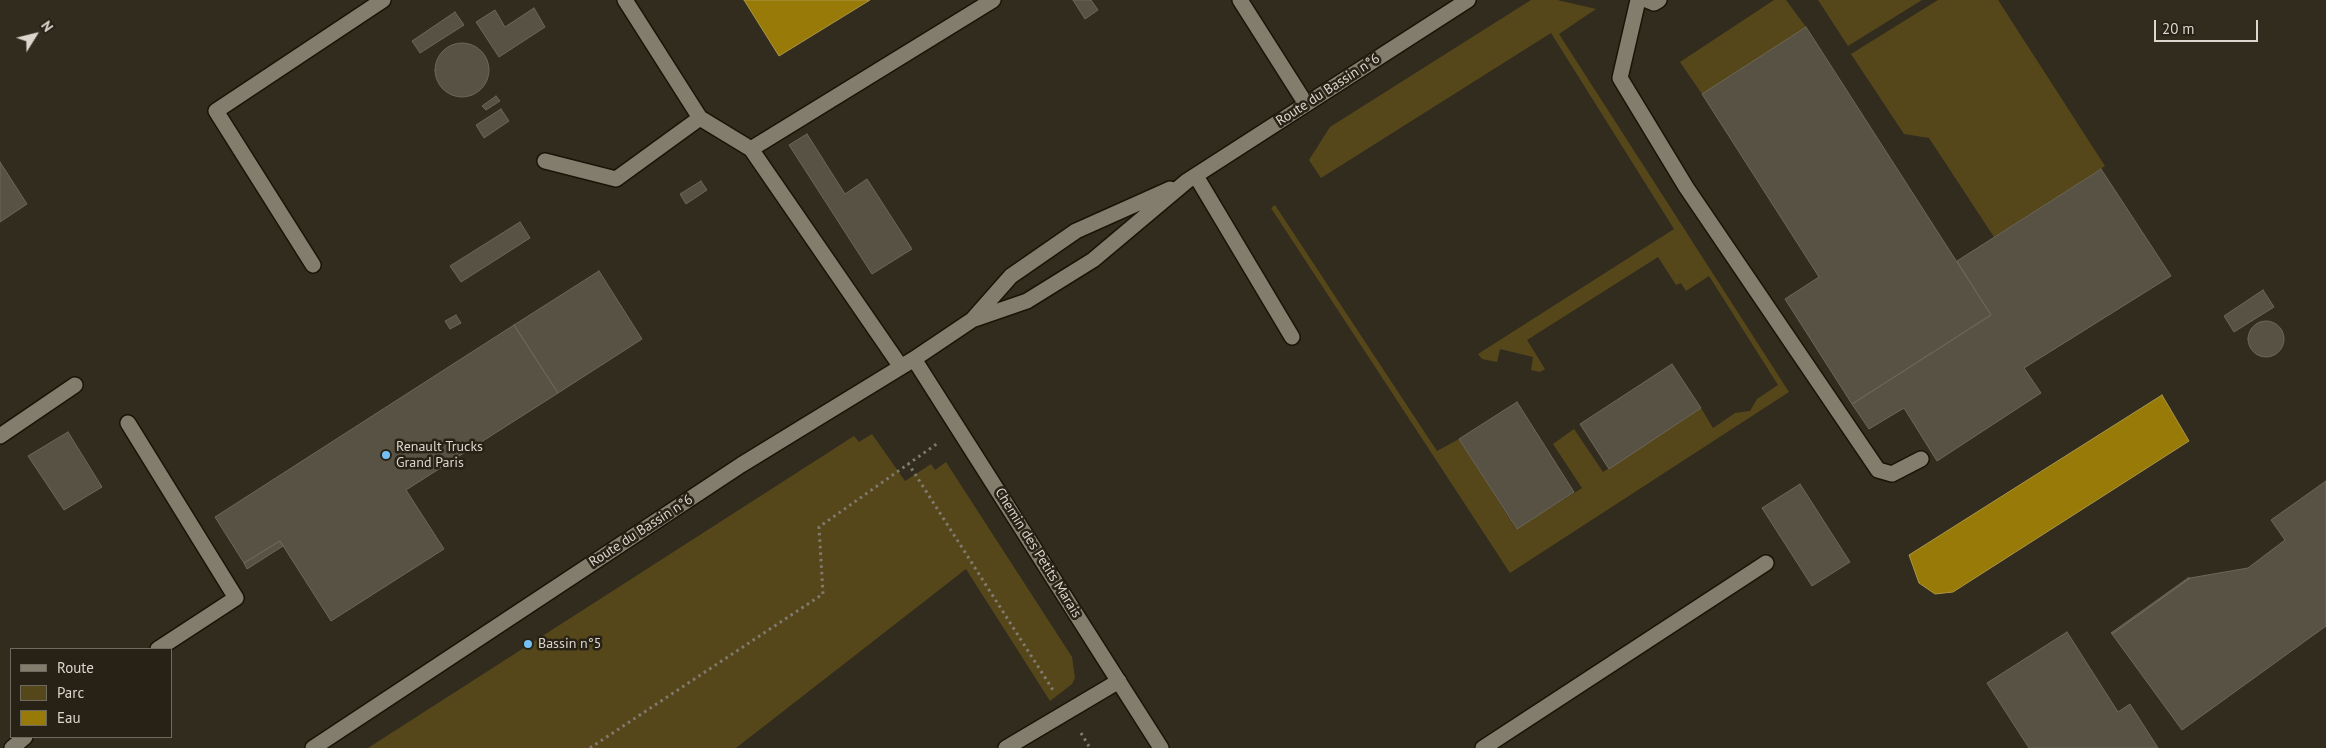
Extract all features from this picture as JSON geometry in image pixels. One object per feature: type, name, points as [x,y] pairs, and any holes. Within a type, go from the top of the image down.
[{"type":"street","points":[[313,265],[216,111],[383,0]]},
{"type":"street","points":[[625,0],[700,118],[751,149],[993,0]]},
{"type":"street","points":[[1240,0],[1306,104]]},
{"type":"street","name":"Route du Bassin n°6","points":[[972,320],[1027,301],[1093,260],[1192,179],[1468,0]]},
{"type":"street","points":[[1638,0],[1620,78],[1686,187],[1878,470],[1892,474],[1921,459]]},
{"type":"street","points":[[1647,0],[1654,3],[1659,0]]},
{"type":"street","points":[[545,161],[616,179],[700,118]]},
{"type":"street","name":"Chemin des Petits Marais","points":[[751,149],[908,363],[959,428],[1161,748]]},
{"type":"street","points":[[1192,179],[1292,337]]},
{"type":"street","name":"Route du Bassin n°6","points":[[313,748],[741,465],[908,363],[972,320],[1011,276],[1076,231],[1192,179]]},
{"type":"street","points":[[0,436],[75,385]]},
{"type":"street","points":[[128,423],[236,598],[160,648]]},
{"type":"street","points":[[1483,748],[1766,563]]},
{"type":"street","points":[[1006,748],[1119,681]]},
{"type":"street","points":[[12,748],[24,738]]},
{"type":"path","points":[[590,748],[823,594],[818,527],[959,428]]},
{"type":"path","points":[[908,463],[1090,748]]},
{"type":"green space","points":[[1531,0],[1557,0],[1596,9],[1559,34],[1789,392],[1510,573],[1271,208],[1275,205],[1437,451],[1459,439],[1516,529],[1582,488],[1553,444],[1574,429],[1603,472],[1701,408],[1713,428],[1735,413],[1750,411],[1757,399],[1778,385],[1709,276],[1686,291],[1681,283],[1676,285],[1658,257],[1527,340],[1545,369],[1540,372],[1531,370],[1533,357],[1500,349],[1497,362],[1482,359],[1478,354],[1674,229],[1551,33],[1321,178],[1309,160],[1330,127]]},
{"type":"green space","points":[[1774,0],[1786,0],[1806,27],[1702,94],[1680,62]]},
{"type":"green space","points":[[1818,0],[1922,0],[1848,46]]},
{"type":"green space","points":[[1938,0],[1998,0],[2105,166],[1994,237],[1929,138],[1904,134],[1851,54]]},
{"type":"green space","points":[[872,434],[905,481],[931,464],[935,470],[946,462],[1072,657],[1075,678],[1072,684],[1050,701],[966,569],[736,748],[368,748],[854,436],[859,442]]},
{"type":"water","points":[[744,0],[870,0],[779,56]]},
{"type":"water","points":[[2162,395],[2189,441],[1953,592],[1935,594],[1919,583],[1909,555]]},
{"type":"building","points":[[1073,0],[1091,0],[1098,10],[1085,19]]},
{"type":"building","points":[[534,8],[545,27],[499,57],[476,22],[495,10],[505,27]]},
{"type":"building","points":[[455,12],[464,25],[420,53],[412,41]]},
{"type":"building","points":[[1806,27],[1991,315],[1852,404],[1785,299],[1819,277],[1702,94]]},
{"type":"building","points":[[462,43],[472,45],[481,51],[487,60],[489,70],[487,80],[481,89],[472,95],[462,97],[452,95],[443,89],[437,80],[435,70],[437,60],[443,51],[452,45]]},
{"type":"building","points":[[496,96],[500,101],[486,110],[482,106]]},
{"type":"building","points":[[501,109],[509,121],[484,138],[476,125]]},
{"type":"building","points":[[807,134],[845,194],[867,179],[912,249],[872,274],[789,145]]},
{"type":"building","points":[[0,162],[27,204],[0,222]]},
{"type":"building","points":[[2101,169],[2171,276],[2024,368],[2041,393],[1937,461],[1904,408],[1869,429],[1852,404],[1991,315],[1957,261]]},
{"type":"building","points":[[701,181],[707,190],[686,204],[680,194]]},
{"type":"building","points":[[520,222],[530,238],[461,282],[450,266]]},
{"type":"building","points":[[599,271],[642,339],[558,393],[514,325]]},
{"type":"building","points":[[2263,290],[2274,307],[2234,332],[2224,316]]},
{"type":"building","points":[[456,315],[461,323],[450,329],[445,321]]},
{"type":"building","points":[[2266,321],[2279,326],[2284,339],[2279,352],[2266,357],[2253,352],[2248,339],[2253,326]]},
{"type":"building","name":"Renault Trucks Grand Paris","points":[[514,325],[558,393],[406,490],[444,549],[331,621],[280,541],[244,563],[215,517]]},
{"type":"building","points":[[1672,364],[1701,408],[1609,469],[1580,424]]},
{"type":"building","points":[[1517,402],[1574,492],[1517,529],[1459,439]]},
{"type":"building","points":[[68,432],[102,487],[64,510],[28,456]]},
{"type":"building","points":[[2326,481],[2326,626],[2182,730],[2112,634],[2190,578],[2248,568],[2285,540],[2271,520]]},
{"type":"building","points":[[1800,484],[1850,562],[1812,586],[1762,508]]},
{"type":"building","points":[[280,541],[283,546],[247,569],[244,563]]},
{"type":"building","points":[[2188,578],[2190,578],[2111,633]]},
{"type":"building","points":[[2067,632],[2118,712],[2130,704],[2158,748],[2029,748],[1987,683]]},
{"type":"place","name":"Renault Trucks Grand Paris","points":[[386,455]]},
{"type":"place","name":"Bassin n°5","points":[[528,644]]}]
